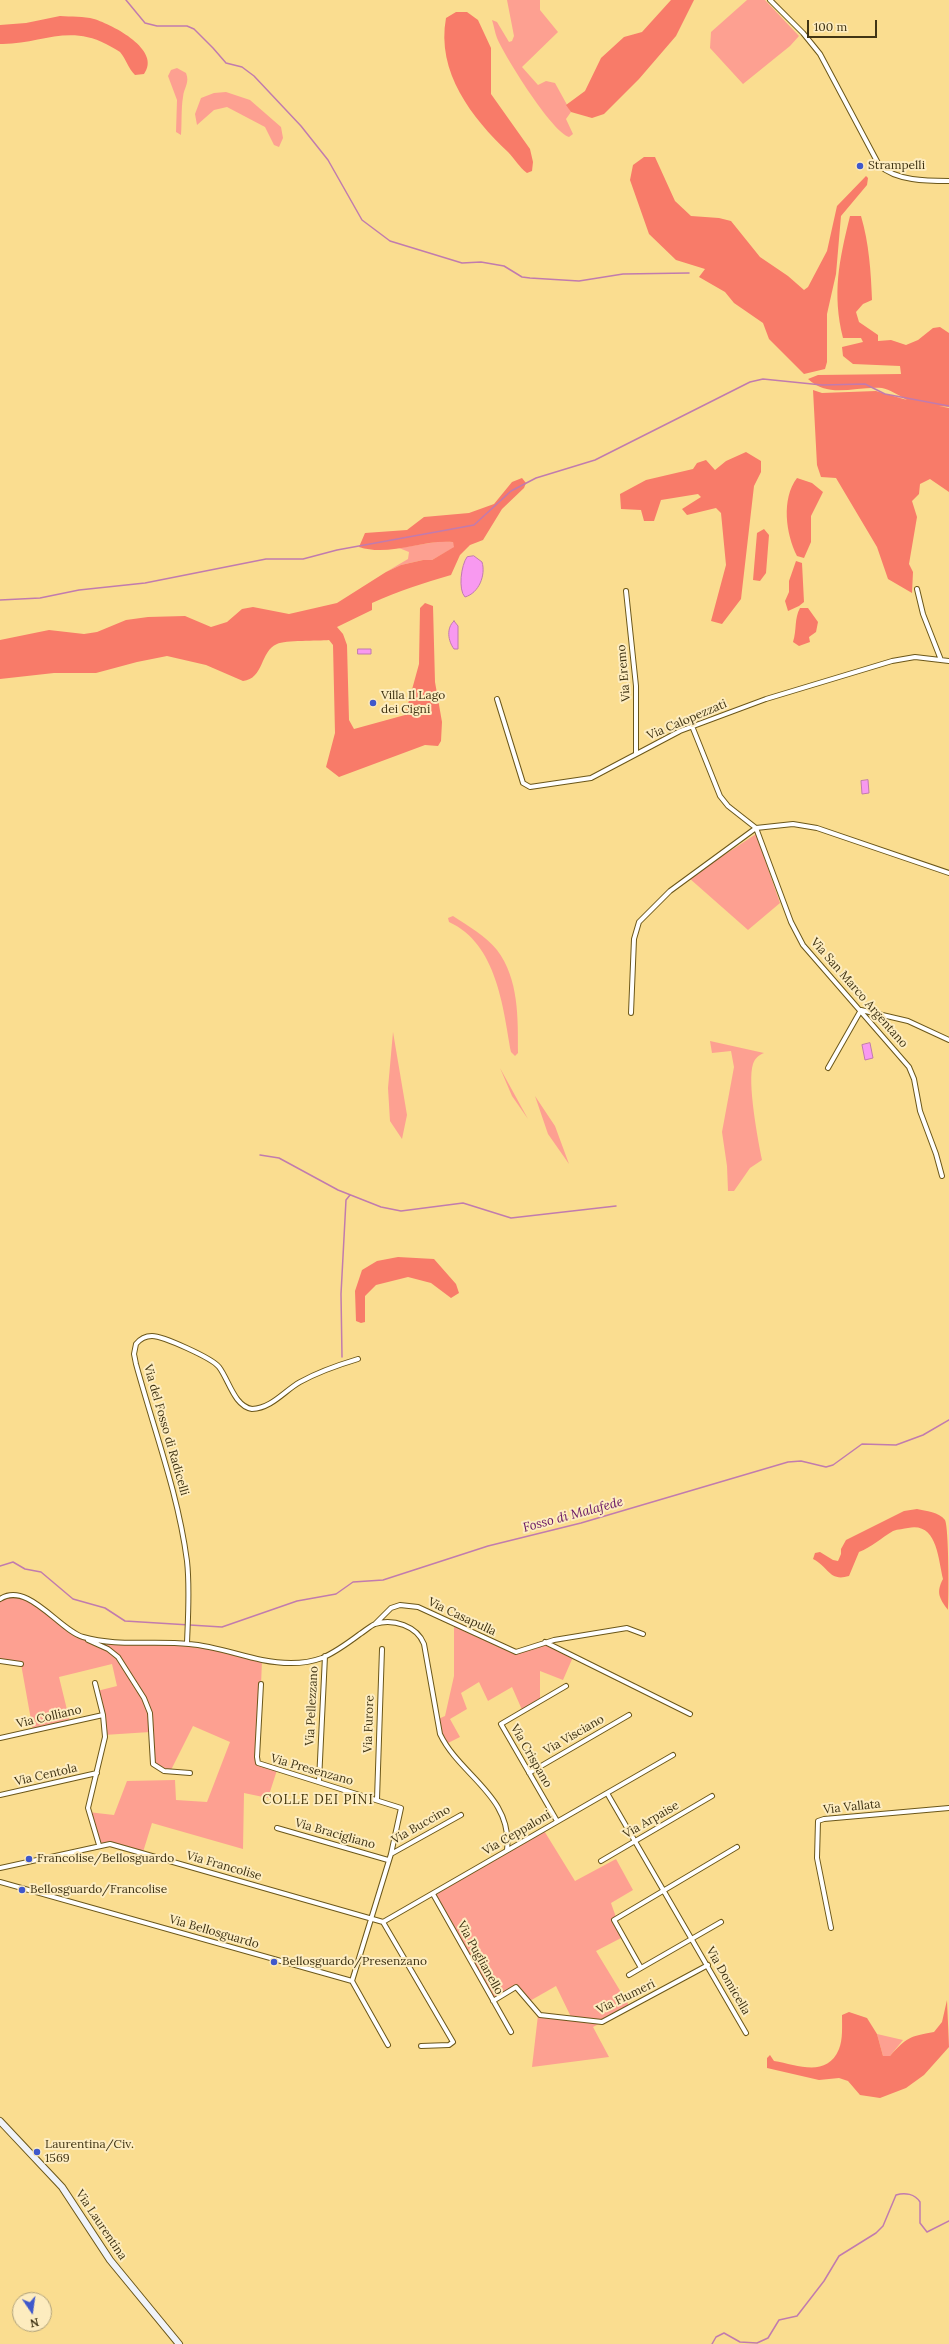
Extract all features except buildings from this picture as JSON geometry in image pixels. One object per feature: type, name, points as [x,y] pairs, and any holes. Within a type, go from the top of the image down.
[{"type":"main road","name":"Via Laurentina","points":[[0,2121],[62,2187],[110,2260],[179,2344]]},
{"type":"street","points":[[773,1],[803,33],[820,54],[879,165],[889,171],[907,177],[949,181]]},
{"type":"street","points":[[917,589],[923,614],[941,660]]},
{"type":"street","name":"Via Eremo","points":[[626,590],[636,686],[636,754]]},
{"type":"street","name":"Via Calopezzati","points":[[497,699],[523,782],[527,787],[568,783],[591,778],[606,772],[663,738],[692,726],[766,699],[896,660],[915,657],[949,661]]},
{"type":"street","points":[[692,726],[720,796],[728,806],[756,828]]},
{"type":"street","points":[[630,1013],[634,939],[640,922],[670,891],[756,828],[789,824],[817,828],[949,873]]},
{"type":"street","name":"Via San Marco Argentano","points":[[756,828],[799,939],[861,1010],[910,1070],[918,1107],[936,1154],[942,1176]]},
{"type":"street","points":[[828,1068],[861,1010],[908,1021],[949,1040]]},
{"type":"street","name":"Via del Fosso di Radicelli","points":[[187,1643],[187,1563],[177,1504],[169,1470],[136,1364],[134,1351],[137,1342],[146,1337],[158,1337],[212,1361],[220,1368],[240,1403],[252,1409],[279,1398],[299,1383],[318,1373],[358,1359]]},
{"type":"street","points":[[0,1599],[12,1595],[31,1600],[82,1637],[115,1653],[144,1698],[150,1713],[153,1764],[164,1771],[190,1773]]},
{"type":"street","name":"Via Casapulla","points":[[375,1624],[391,1608],[412,1606],[513,1651],[522,1651],[544,1642],[627,1628],[644,1634]]},
{"type":"street","points":[[82,1637],[123,1642],[187,1643],[278,1662],[304,1662],[325,1656],[375,1624],[402,1624],[421,1638],[426,1655],[433,1706],[440,1734],[448,1746],[498,1805],[507,1827],[508,1850]]},
{"type":"street","points":[[544,1642],[690,1714]]},
{"type":"street","name":"Via Furore","points":[[376,1799],[382,1649]]},
{"type":"street","name":"Via Pellezzano","points":[[319,1781],[325,1656]]},
{"type":"street","points":[[0,1661],[21,1664]]},
{"type":"street","points":[[95,1683],[103,1715],[104,1744],[88,1808],[99,1845]]},
{"type":"street","name":"Via Presenzano","points":[[261,1684],[258,1762],[264,1766],[319,1781],[401,1808],[391,1854],[352,1981]]},
{"type":"street","name":"Via Crispano","points":[[557,1821],[501,1724],[566,1686]]},
{"type":"street","name":"Via Colliano","points":[[0,1738],[103,1715]]},
{"type":"street","name":"Via Visciano","points":[[529,1773],[629,1715]]},
{"type":"street","name":"Via Ceppaloni","points":[[383,1922],[673,1755]]},
{"type":"street","name":"Via Centola","points":[[0,1795],[97,1773]]},
{"type":"street","name":"Via Domicella","points":[[607,1793],[746,2033]]},
{"type":"street","name":"Via Arpaise","points":[[600,1861],[712,1796]]},
{"type":"street","name":"Via Vallata","points":[[831,1928],[818,1863],[818,1821],[824,1819],[949,1808]]},
{"type":"street","name":"Via Buccino","points":[[391,1854],[460,1814]]},
{"type":"street","name":"Via Bracigliano","points":[[277,1828],[388,1860]]},
{"type":"street","name":"Via Francolise","points":[[0,1868],[99,1845],[112,1845],[136,1850],[371,1918]]},
{"type":"street","points":[[641,1968],[614,1920],[737,1847]]},
{"type":"street","name":"Via Bellosguardo","points":[[0,1882],[352,1981]]},
{"type":"street","name":"Via Puglianello","points":[[433,1894],[511,2032]]},
{"type":"street","points":[[371,1918],[383,1922],[453,2042],[451,2045],[421,2046]]},
{"type":"street","name":"Via Domicella","points":[[692,1939],[720,1922]]},
{"type":"street","points":[[629,1975],[692,1939]]},
{"type":"street","name":"Via Flumeri","points":[[493,2000],[516,1987],[540,2015],[600,2022],[708,1965]]},
{"type":"street","points":[[352,1981],[388,2045]]},
{"type":"shaded area","points":[[507,0],[540,0],[540,10],[558,32],[522,67],[538,85],[546,81],[555,83],[571,112],[566,119],[573,134],[569,137],[561,132],[552,122],[530,93],[509,61],[497,38],[492,20],[497,22],[509,42],[512,41],[514,36]]},
{"type":"shaded area","points":[[671,0],[694,0],[676,36],[639,79],[604,114],[592,118],[571,112],[566,105],[585,91],[601,58],[624,37],[642,32]]},
{"type":"shaded area","points":[[747,0],[765,0],[799,36],[790,46],[743,84],[710,48],[711,32]]},
{"type":"shaded area","points":[[456,12],[467,12],[478,20],[491,48],[491,94],[530,149],[533,162],[532,171],[527,173],[495,139],[470,109],[460,92],[446,57],[444,38],[446,18]]},
{"type":"shaded area","points":[[60,16],[94,19],[123,33],[141,48],[146,56],[148,65],[144,74],[135,75],[120,52],[92,38],[66,35],[28,42],[0,44],[0,25],[26,23]]},
{"type":"shaded area","points":[[177,68],[186,73],[187,76],[182,102],[181,135],[176,132],[177,100],[168,76],[171,70]]},
{"type":"shaded area","points":[[226,92],[250,100],[281,127],[283,138],[279,147],[274,145],[265,127],[227,107],[214,110],[197,125],[195,114],[201,98],[214,93]]},
{"type":"shaded area","points":[[644,157],[655,157],[675,201],[691,216],[719,218],[731,221],[760,257],[788,276],[804,290],[808,287],[827,251],[837,206],[866,176],[868,178],[867,185],[841,216],[836,274],[827,314],[827,362],[825,369],[804,374],[769,339],[763,323],[734,303],[725,292],[699,277],[705,269],[676,260],[649,234],[630,180],[633,165]]},
{"type":"shaded area","points":[[850,216],[861,216],[868,247],[870,268],[872,300],[863,304],[856,312],[859,322],[878,335],[878,341],[891,340],[906,345],[918,340],[933,328],[940,327],[949,333],[949,407],[939,406],[949,408],[949,492],[930,479],[920,484],[919,494],[912,501],[917,517],[909,564],[913,572],[912,593],[888,579],[877,547],[836,478],[821,477],[817,465],[813,390],[822,393],[876,391],[907,400],[882,388],[843,390],[825,389],[808,379],[818,375],[901,374],[900,366],[853,364],[843,356],[842,347],[863,342],[861,338],[843,338],[838,306],[838,277]]},
{"type":"shaded area","points":[[746,452],[761,461],[761,472],[754,486],[741,599],[722,624],[711,621],[726,565],[721,513],[716,508],[687,515],[682,509],[701,497],[698,494],[661,500],[654,521],[644,521],[641,510],[621,509],[620,494],[646,480],[693,469],[697,463],[706,460],[715,470],[726,461]]},
{"type":"shaded area","points":[[522,478],[526,483],[524,488],[502,509],[483,540],[470,545],[460,555],[451,575],[401,591],[372,603],[372,610],[337,627],[343,634],[347,645],[349,720],[354,729],[405,715],[419,664],[420,608],[425,603],[433,606],[435,682],[442,722],[441,741],[438,746],[425,745],[339,777],[326,767],[335,733],[333,645],[329,640],[294,641],[277,644],[267,652],[259,670],[255,675],[250,679],[243,681],[206,665],[167,656],[96,673],[54,673],[0,679],[0,640],[49,630],[84,634],[97,632],[126,620],[148,617],[185,616],[211,627],[227,622],[242,609],[253,607],[289,614],[337,603],[386,572],[401,565],[423,560],[432,560],[454,547],[453,542],[441,542],[394,549],[371,550],[359,547],[365,533],[407,530],[424,517],[469,513],[494,504],[512,482]]},
{"type":"shaded area","points":[[797,478],[812,483],[823,492],[811,516],[811,542],[804,558],[797,556],[793,547],[787,517],[789,496],[792,486]]},
{"type":"shaded area","points":[[764,529],[769,535],[766,573],[760,581],[753,580],[757,533]]},
{"type":"shaded area","points":[[442,541],[453,542],[455,547],[432,560],[423,560],[401,565],[386,572],[408,559],[409,552],[399,548]]},
{"type":"shaded area","points":[[474,556],[482,562],[482,578],[478,588],[470,595],[465,597],[461,583],[463,566],[467,557]]},
{"type":"shaded area","points":[[796,561],[802,563],[804,602],[788,611],[785,601],[789,592],[789,581]]},
{"type":"shaded area","points":[[800,608],[808,608],[818,622],[816,632],[809,637],[810,642],[799,646],[793,642],[797,616]]},
{"type":"shaded area","points":[[454,621],[458,626],[458,649],[454,649],[449,638],[450,627]]},
{"type":"shaded area","points":[[358,649],[371,649],[371,654],[358,654]]},
{"type":"shaded area","points":[[868,780],[869,793],[862,794],[861,781]]},
{"type":"shaded area","points":[[756,834],[780,903],[748,930],[689,878]]},
{"type":"shaded area","points":[[453,916],[493,945],[510,973],[516,999],[518,1026],[518,1053],[515,1056],[511,1052],[501,997],[488,961],[478,945],[465,932],[449,922],[448,918]]},
{"type":"shaded area","points":[[393,1032],[407,1115],[402,1139],[390,1121],[388,1088]]},
{"type":"shaded area","points":[[710,1041],[764,1053],[755,1060],[753,1064],[751,1084],[762,1160],[750,1168],[734,1191],[728,1191],[727,1166],[722,1132],[734,1067],[731,1051],[712,1053]]},
{"type":"shaded area","points":[[870,1043],[873,1058],[865,1060],[862,1045]]},
{"type":"shaded area","points":[[500,1068],[528,1119],[512,1096]]},
{"type":"shaded area","points":[[535,1096],[555,1126],[569,1164],[548,1134]]},
{"type":"shaded area","points":[[398,1257],[434,1259],[456,1284],[459,1293],[451,1298],[431,1283],[408,1277],[376,1285],[365,1296],[365,1322],[361,1323],[356,1321],[355,1291],[362,1270],[377,1261]]},
{"type":"shaded area","points":[[917,1509],[939,1515],[945,1520],[949,1580],[948,1610],[942,1602],[939,1591],[943,1579],[937,1552],[934,1543],[925,1530],[908,1528],[893,1531],[859,1552],[849,1576],[837,1577],[813,1559],[815,1553],[820,1552],[833,1560],[838,1561],[841,1554],[841,1549],[846,1540],[904,1511]]},
{"type":"shaded area","points":[[5,1596],[28,1599],[82,1637],[114,1641],[187,1643],[262,1660],[258,1762],[277,1770],[268,1798],[244,1793],[243,1849],[152,1823],[143,1852],[110,1844],[99,1845],[88,1812],[114,1815],[127,1781],[175,1780],[176,1800],[207,1802],[230,1742],[193,1726],[170,1772],[155,1766],[150,1732],[104,1735],[97,1691],[117,1686],[112,1664],[59,1677],[70,1722],[33,1731],[21,1664],[0,1661],[0,1600]]},
{"type":"shaded area","points":[[454,1624],[516,1652],[545,1642],[573,1657],[563,1680],[540,1671],[540,1702],[523,1712],[512,1687],[488,1701],[479,1682],[461,1693],[467,1709],[450,1719],[460,1737],[446,1744],[436,1720],[445,1716],[454,1676]]},
{"type":"shaded area","points":[[543,1829],[575,1881],[616,1859],[633,1890],[611,1903],[623,1937],[596,1951],[630,2007],[593,2027],[609,2057],[532,2067],[538,2015],[572,2019],[556,1986],[528,2002],[519,1989],[512,1988],[493,2001],[433,1894]]},
{"type":"shaded area","points":[[947,2000],[949,2047],[924,2075],[906,2088],[880,2098],[860,2095],[848,2081],[839,2078],[819,2080],[767,2068],[767,2058],[770,2055],[774,2061],[802,2067],[819,2067],[827,2064],[834,2058],[839,2049],[842,2032],[842,2015],[849,2012],[867,2018],[877,2034],[883,2056],[890,2056],[900,2045],[909,2039],[934,2032],[942,2022]]},
{"type":"shaded area","points":[[877,2034],[903,2040],[890,2056],[883,2056]]},
{"type":"waterway","points":[[126,0],[145,23],[157,26],[187,26],[194,29],[226,63],[242,67],[254,76],[301,126],[328,160],[362,220],[390,241],[462,263],[481,262],[504,266],[522,277],[530,278],[579,281],[623,274],[689,273]]},
{"type":"waterway","points":[[0,600],[40,598],[79,590],[145,583],[266,559],[303,559],[337,550],[474,525],[511,491],[536,478],[595,460],[750,382],[763,379],[822,385],[865,384],[885,394],[949,406]]},
{"type":"waterway","points":[[260,1155],[279,1158],[338,1190],[381,1207],[401,1211],[463,1203],[511,1218],[616,1206]]},
{"type":"waterway","points":[[342,1357],[341,1294],[346,1200],[350,1195]]},
{"type":"waterway","name":"Fosso di Malafede","points":[[0,1566],[13,1562],[25,1569],[41,1572],[73,1599],[105,1608],[125,1621],[222,1627],[297,1601],[336,1594],[353,1582],[383,1580],[488,1546],[581,1523],[788,1462],[801,1461],[826,1467],[833,1465],[862,1444],[896,1445],[923,1435],[949,1420]]},
{"type":"waterway","points":[[712,2344],[716,2337],[724,2333],[740,2342],[757,2343],[768,2338],[779,2320],[797,2316],[824,2281],[839,2256],[876,2233],[883,2226],[896,2195],[910,2194],[918,2199],[920,2202],[920,2223],[927,2232],[949,2221]]},
{"type":"place","name":"Strampelli","points":[[860,166]]},
{"type":"place","name":"Villa Il Lago dei Cigni","points":[[373,703]]},
{"type":"place","name":"Francolise/Bellosguardo","points":[[29,1859]]},
{"type":"place","name":"Bellosguardo/Francolise","points":[[22,1890]]},
{"type":"place","name":"Bellosguardo/Presenzano","points":[[274,1962]]},
{"type":"place","name":"Laurentina/Civ. 1569","points":[[37,2152]]},
{"type":"district","name":"COLLE DEI PINI","points":[[318,1800]]}]
